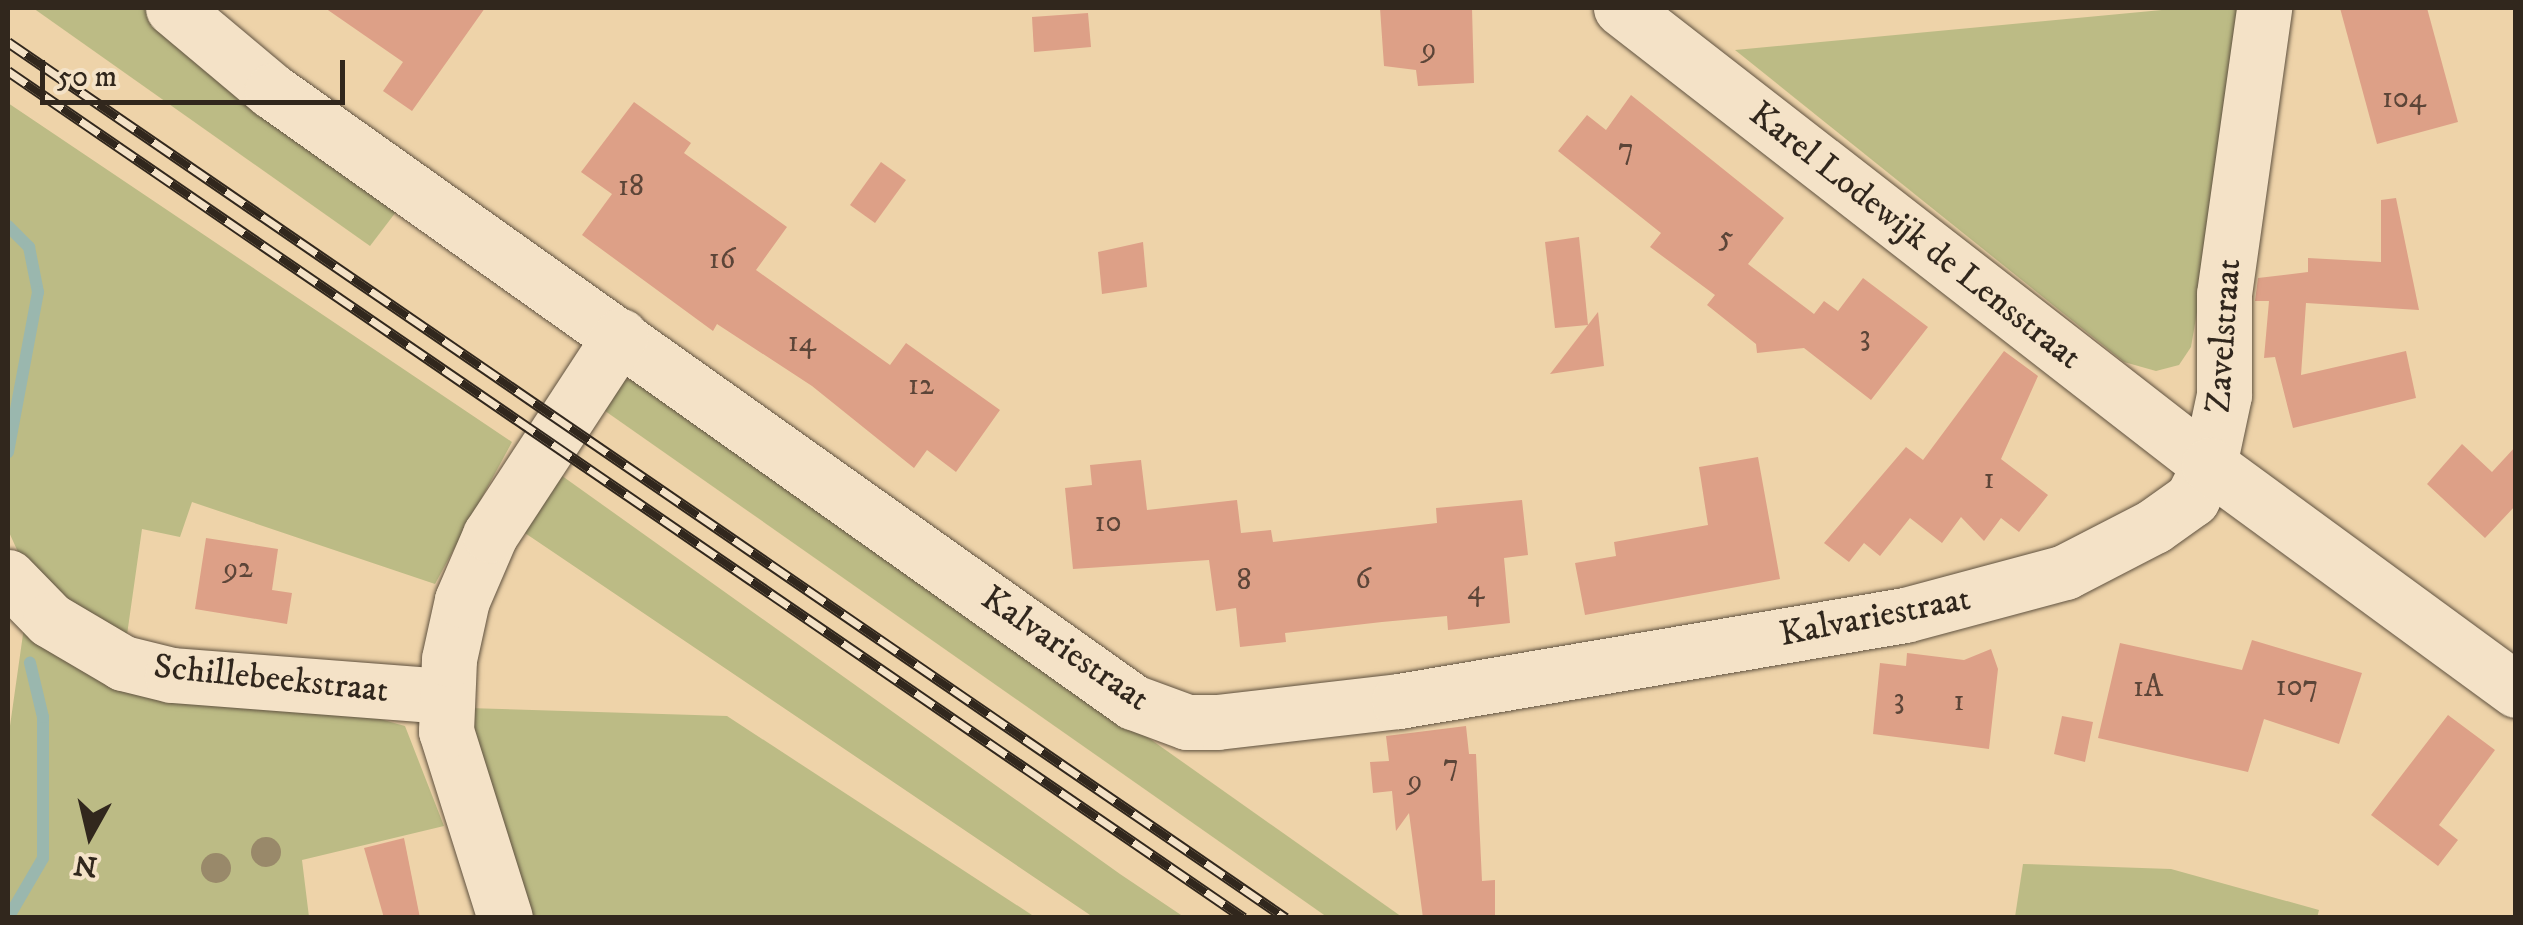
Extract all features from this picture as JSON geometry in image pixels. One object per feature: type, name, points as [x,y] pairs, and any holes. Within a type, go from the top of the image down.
[{"type":"street","name":"Kalvariestraat","points":[[173,8],[272,91],[1134,702],[1186,722],[1399,701],[1989,595],[2065,572],[2154,526],[2192,499],[2209,465]]},
{"type":"street","name":"Karel Lodewijk de Lensstraat","points":[[1622,8],[2209,465]]},
{"type":"street","name":"Zavelstraat","points":[[2209,465],[2224,395],[2224,294],[2264,8]]},
{"type":"street","points":[[505,918],[446,731],[445,696],[462,600],[490,535],[620,336]]},
{"type":"street","points":[[2209,465],[2516,690]]},
{"type":"street","name":"Schillebeekstraat","points":[[8,577],[50,620],[123,663],[172,675],[445,696]]},
{"type":"shaded area","points":[[33,8],[145,8],[399,208],[370,246]]},
{"type":"shaded area","points":[[2183,8],[2249,8],[2191,347],[2179,365],[2156,371],[2124,362],[1735,50]]},
{"type":"shaded area","points":[[8,103],[512,442],[435,584],[192,502],[180,537],[142,529],[126,642],[28,574],[8,530]]},
{"type":"shaded area","points":[[616,380],[642,380],[1402,917],[1327,917],[598,406]]},
{"type":"shaded area","points":[[558,473],[1184,917],[1093,917],[519,529]]},
{"type":"shaded area","points":[[25,620],[405,726],[444,826],[302,860],[309,917],[8,917],[8,740]]},
{"type":"shaded area","points":[[468,708],[727,716],[1035,917],[529,917]]},
{"type":"shaded area","points":[[2023,864],[2171,869],[2319,910],[2317,918],[2015,917]]},
{"type":"building","points":[[325,8],[485,8],[412,111],[383,91],[403,62]]},
{"type":"building","points":[[1380,8],[1472,8],[1474,83],[1418,86],[1416,70],[1384,66]]},
{"type":"building","points":[[2340,8],[2427,8],[2458,122],[2377,144]]},
{"type":"building","points":[[1088,13],[1091,47],[1034,52],[1032,17]]},
{"type":"building","points":[[1631,95],[1784,218],[1748,264],[1814,314],[1824,301],[1838,311],[1863,278],[1928,327],[1871,400],[1804,348],[1757,353],[1756,344],[1707,305],[1715,295],[1650,247],[1661,233],[1558,151],[1587,115],[1606,130]]},
{"type":"building","points":[[634,102],[691,143],[684,153],[787,227],[756,270],[890,365],[906,343],[1000,410],[956,472],[927,450],[914,468],[812,386],[717,324],[713,331],[582,235],[612,194],[581,172]]},
{"type":"building","points":[[881,162],[906,180],[875,223],[850,205]]},
{"type":"building","points":[[2396,198],[2419,310],[2306,303],[2301,375],[2406,351],[2416,398],[2293,428],[2275,357],[2264,358],[2269,301],[2255,301],[2258,278],[2308,272],[2308,258],[2381,262],[2381,200]]},
{"type":"building","points":[[1579,237],[1588,325],[1555,328],[1545,242]]},
{"type":"building","points":[[1143,242],[1147,287],[1102,294],[1098,252]]},
{"type":"building","points":[[1598,312],[1604,366],[1550,374]]},
{"type":"building","points":[[2004,351],[2038,376],[2001,459],[2048,495],[2019,532],[2001,518],[1984,541],[1961,517],[1942,543],[1910,518],[1880,556],[1864,543],[1849,562],[1824,543],[1906,447],[1923,460]]},
{"type":"building","points":[[2462,444],[2492,472],[2516,446],[2516,505],[2485,538],[2427,484]]},
{"type":"building","points":[[1758,457],[1780,579],[1585,615],[1575,563],[1616,556],[1614,542],[1708,525],[1699,467]]},
{"type":"building","points":[[1141,460],[1147,510],[1237,500],[1241,533],[1271,530],[1273,542],[1437,523],[1436,508],[1522,500],[1528,555],[1504,558],[1510,623],[1448,630],[1447,616],[1285,633],[1286,642],[1240,647],[1236,608],[1216,611],[1209,560],[1073,569],[1065,488],[1092,485],[1090,465]]},
{"type":"building","points":[[206,538],[278,549],[272,590],[292,593],[287,624],[195,609]]},
{"type":"building","points":[[2252,640],[2362,673],[2339,744],[2264,719],[2248,772],[2098,738],[2120,643],[2242,670]]},
{"type":"building","points":[[1991,649],[1998,669],[1989,749],[1873,734],[1880,663],[1906,666],[1907,653],[1964,660]]},
{"type":"building","points":[[2448,715],[2495,750],[2439,825],[2458,840],[2438,866],[2371,815]]},
{"type":"building","points":[[2062,716],[2093,722],[2085,762],[2054,754]]},
{"type":"building","points":[[1466,726],[1469,754],[1476,754],[1482,881],[1495,880],[1495,918],[1423,918],[1409,813],[1396,831],[1392,791],[1373,793],[1370,762],[1389,761],[1386,736]]},
{"type":"building","points":[[404,838],[420,918],[384,918],[364,848]]},
{"type":"waterway","points":[[8,226],[29,247],[38,292],[8,452]]},
{"type":"waterway","points":[[8,918],[43,858],[43,717],[30,663]]},
{"type":"railway","points":[[8,42],[1286,918]]},
{"type":"railway","points":[[8,71],[1244,918]]}]
